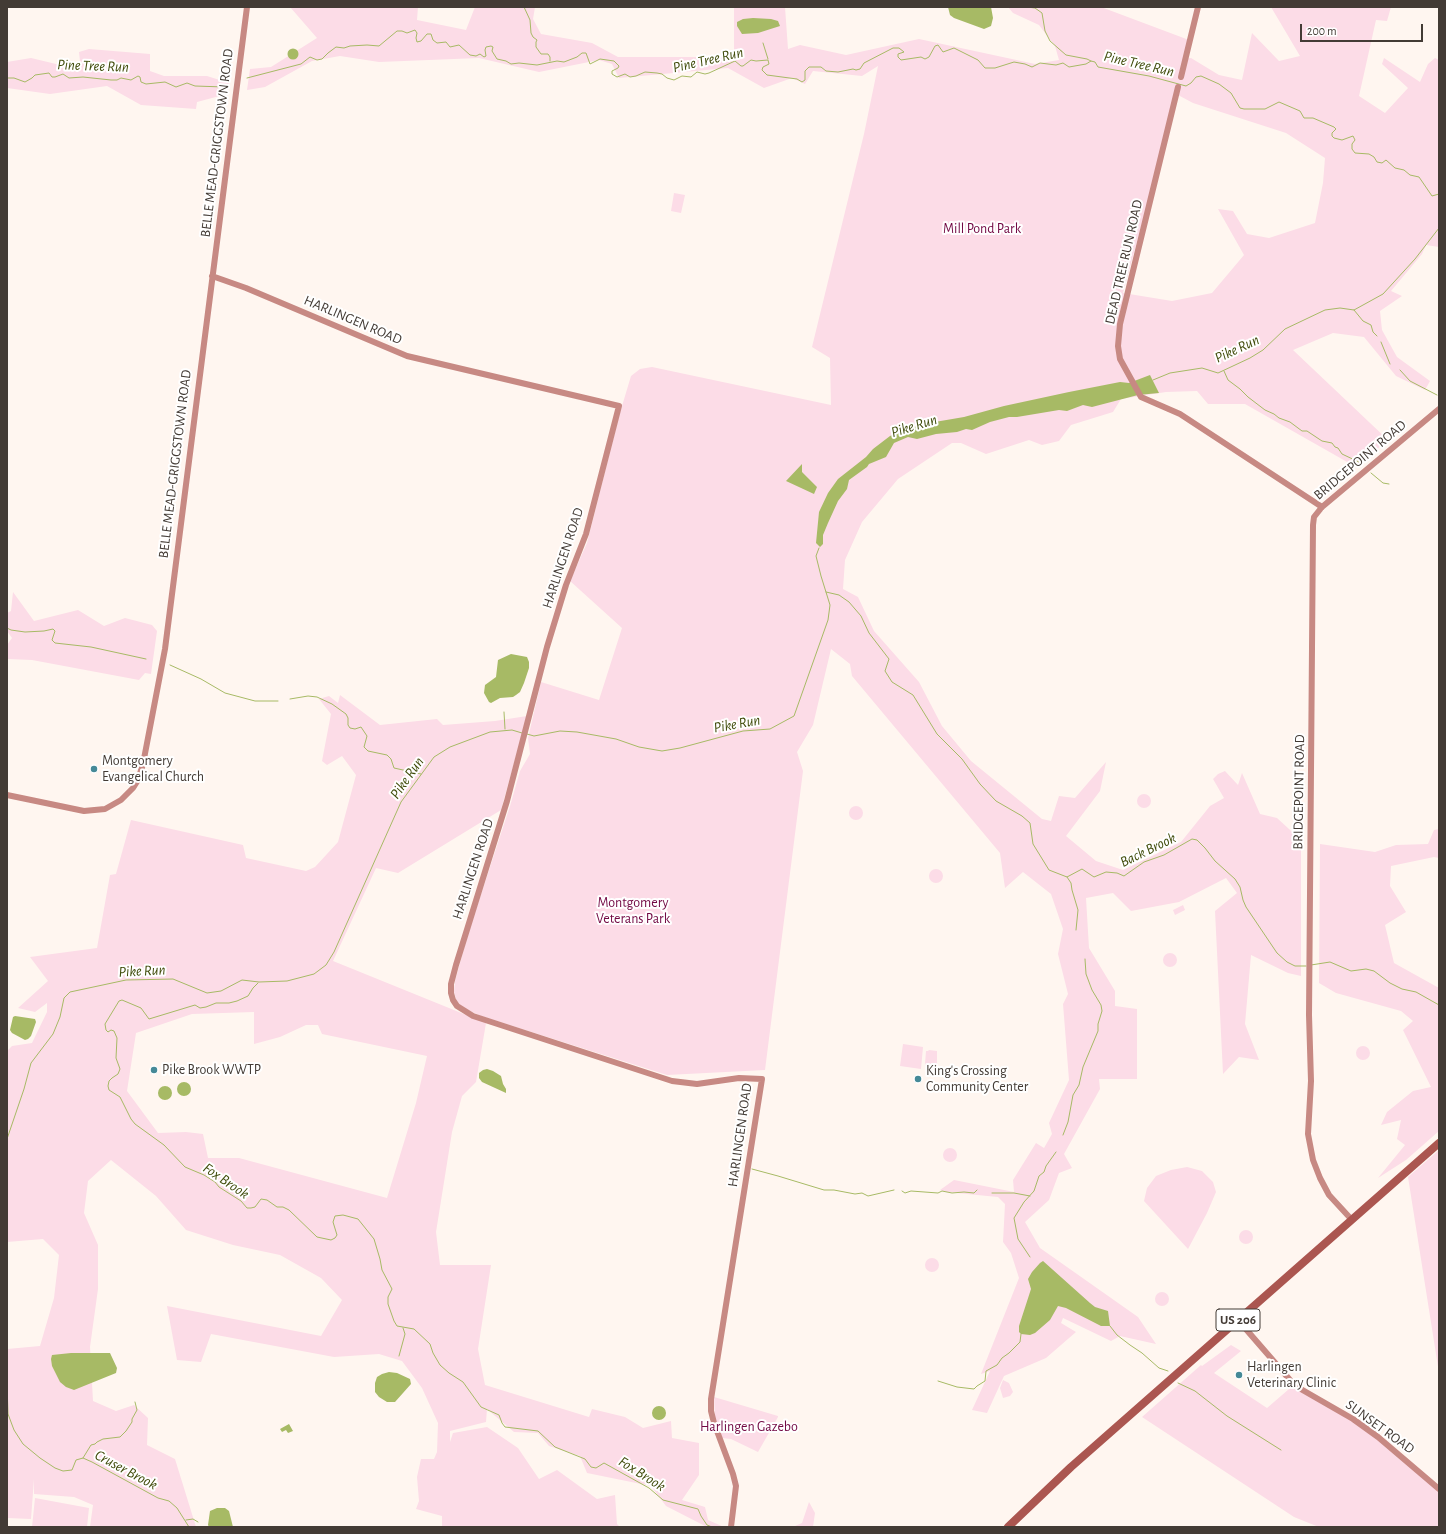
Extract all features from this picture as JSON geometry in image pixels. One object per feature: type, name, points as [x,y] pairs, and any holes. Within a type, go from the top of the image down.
[{"type":"highway","name":"US 206","points":[[1008,1527],[1071,1467],[1439,1143]]},
{"type":"street","name":"BELLE MEAD-GRIGGSTOWN ROAD","points":[[7,795],[84,811],[105,808],[121,800],[133,788],[138,780],[143,764],[162,664],[247,7]]},
{"type":"street","points":[[1181,77],[1198,7]]},
{"type":"street","name":"DEAD TREE RUN ROAD","points":[[1178,87],[1120,324],[1118,343],[1119,355],[1140,395],[1145,399],[1163,405],[1180,414],[1322,507]]},
{"type":"street","name":"HARLINGEN ROAD","points":[[212,276],[259,293],[403,354],[619,406],[587,530],[564,592],[538,678],[524,738],[501,821],[473,906],[451,989],[452,997],[455,1003],[461,1009],[480,1018],[672,1081],[697,1084],[739,1078],[762,1079],[711,1399],[711,1411],[714,1423],[736,1486],[731,1527]]},
{"type":"street","name":"BRIDGEPOINT ROAD","points":[[1352,1220],[1329,1195],[1316,1170],[1309,1146],[1308,1126],[1311,1082],[1310,959],[1313,525],[1314,517],[1322,507],[1439,409]]},
{"type":"street","name":"SUNSET ROAD","points":[[1238,1320],[1290,1380],[1299,1388],[1353,1420],[1378,1437],[1439,1489]]},
{"type":"green space","points":[[290,7],[418,7],[417,20],[466,30],[475,7],[535,7],[533,19],[541,34],[592,43],[618,57],[734,57],[734,7],[785,7],[788,49],[800,45],[846,55],[919,39],[1035,64],[1059,60],[1055,46],[1039,25],[1013,13],[1008,7],[1101,7],[1189,40],[1184,59],[1191,58],[1219,75],[1242,80],[1252,33],[1279,61],[1300,56],[1271,7],[1391,7],[1387,21],[1376,20],[1359,96],[1385,113],[1408,88],[1382,64],[1384,58],[1420,82],[1428,64],[1435,58],[1439,60],[1439,247],[1426,245],[1422,254],[1391,291],[1402,296],[1380,311],[1382,330],[1397,357],[1430,381],[1425,390],[1396,376],[1364,337],[1333,333],[1293,350],[1388,440],[1356,467],[1245,404],[1208,404],[1197,391],[1166,392],[1121,399],[1113,412],[1071,425],[1059,441],[1042,445],[1029,440],[986,454],[961,443],[952,443],[898,479],[862,522],[845,560],[843,589],[858,597],[874,631],[919,682],[942,726],[971,761],[1042,819],[1051,821],[1059,796],[1075,798],[1106,762],[1100,791],[1066,836],[1096,861],[1123,870],[1181,842],[1210,806],[1224,798],[1213,779],[1218,774],[1225,771],[1238,785],[1242,773],[1260,814],[1277,818],[1301,840],[1301,976],[1288,973],[1251,955],[1245,1024],[1259,1060],[1239,1057],[1223,1074],[1215,911],[1237,893],[1226,878],[1179,902],[1131,911],[1113,893],[1086,898],[1089,948],[1115,991],[1115,1006],[1137,1009],[1137,1079],[1099,1079],[1100,1089],[1064,1154],[1072,1168],[1059,1173],[1049,1200],[1025,1222],[1040,1248],[1138,1317],[1156,1344],[1120,1336],[1111,1341],[1063,1318],[1061,1323],[1076,1332],[1046,1358],[1004,1376],[987,1413],[972,1410],[990,1371],[981,1374],[1019,1278],[1011,1253],[1003,1242],[1005,1204],[998,1197],[946,1192],[940,1190],[954,1180],[1014,1192],[1013,1180],[1036,1143],[1044,1148],[1052,1134],[1049,1123],[1069,1080],[1063,1004],[1068,994],[1058,954],[1063,929],[1051,894],[1023,872],[1005,888],[1000,853],[852,676],[850,664],[831,649],[813,725],[797,752],[803,771],[765,1070],[667,1075],[481,1016],[460,1005],[454,992],[455,981],[468,934],[520,771],[530,754],[528,738],[541,682],[599,700],[622,628],[570,581],[587,543],[619,416],[631,376],[640,369],[652,367],[831,405],[830,358],[812,347],[864,134],[878,66],[862,76],[813,71],[805,84],[792,78],[764,88],[728,68],[619,78],[612,64],[599,60],[539,72],[479,58],[379,62],[340,56],[312,61],[265,87],[247,90],[250,69],[271,67],[317,38]],"holes":[[[1178,95],[1193,103],[1286,133],[1325,158],[1323,183],[1315,223],[1269,238],[1247,234],[1233,211],[1218,209],[1244,255],[1212,293],[1172,301],[1123,293]]]},
{"type":"green space","points":[[89,49],[150,54],[150,71],[164,76],[207,76],[229,83],[227,94],[197,102],[196,109],[141,105],[107,86],[50,94],[7,88],[7,62],[31,58],[81,70],[79,52]]},
{"type":"green space","points":[[674,193],[685,195],[681,213],[671,211]]},
{"type":"green space","points":[[13,592],[34,621],[78,610],[104,626],[125,618],[152,625],[157,631],[151,674],[145,673],[139,680],[32,660],[8,659],[7,645],[12,638],[7,631],[7,613],[11,611]]},
{"type":"green space","points":[[340,695],[380,725],[437,719],[443,725],[495,721],[527,716],[501,810],[398,873],[376,868],[333,961],[486,1023],[476,1082],[462,1096],[452,1132],[436,1232],[440,1265],[491,1265],[478,1349],[485,1385],[589,1417],[592,1409],[625,1417],[643,1428],[671,1421],[672,1438],[699,1443],[699,1475],[682,1500],[705,1507],[708,1520],[724,1527],[707,1527],[666,1506],[651,1486],[587,1473],[580,1456],[549,1446],[538,1433],[514,1432],[487,1409],[486,1422],[450,1431],[450,1442],[453,1433],[487,1427],[518,1448],[539,1479],[557,1470],[597,1499],[615,1495],[617,1524],[620,1527],[442,1527],[442,1516],[416,1509],[419,1501],[417,1477],[421,1459],[434,1459],[437,1452],[438,1423],[422,1388],[402,1361],[379,1354],[334,1357],[211,1334],[201,1362],[177,1360],[167,1306],[321,1336],[342,1300],[321,1278],[280,1255],[233,1245],[186,1230],[156,1196],[111,1160],[88,1181],[84,1213],[98,1245],[98,1289],[90,1347],[93,1401],[116,1411],[134,1405],[148,1418],[147,1445],[175,1459],[196,1527],[90,1527],[93,1505],[74,1497],[34,1494],[34,1479],[31,1519],[7,1518],[7,1349],[40,1346],[54,1298],[59,1255],[43,1239],[7,1242],[7,1051],[12,1046],[32,1043],[47,1012],[47,1003],[35,1012],[18,1008],[48,981],[30,957],[97,948],[110,875],[116,874],[131,820],[243,845],[246,858],[306,871],[315,867],[338,842],[356,775],[342,756],[327,765],[322,761],[331,714],[319,699],[329,696],[338,703]],"holes":[[[254,1012],[254,1044],[280,1037],[306,1025],[318,1025],[322,1034],[427,1056],[416,1103],[387,1198],[239,1158],[208,1158],[203,1134],[186,1132],[158,1133],[127,1091],[136,1033],[192,1014]]]},
{"type":"green space","points":[[1144,794],[1149,796],[1151,801],[1149,806],[1144,808],[1139,806],[1137,801],[1139,796]]},
{"type":"green space","points":[[856,806],[861,808],[863,813],[861,818],[856,820],[851,818],[849,813],[851,808]]},
{"type":"green space","points":[[1439,829],[1439,858],[1434,857],[1391,866],[1390,886],[1406,912],[1385,925],[1394,963],[1439,988],[1439,1131],[1406,1160],[1378,1178],[1405,1145],[1397,1139],[1401,1120],[1381,1125],[1387,1112],[1413,1091],[1431,1087],[1403,1030],[1413,1021],[1401,1011],[1336,993],[1319,983],[1320,844],[1375,852],[1396,845],[1428,844],[1434,830]]},
{"type":"green space","points":[[936,869],[941,871],[943,876],[941,881],[936,883],[931,881],[929,876],[931,871]]},
{"type":"green space","points":[[1183,905],[1185,910],[1175,915],[1173,910]]},
{"type":"green space","points":[[1170,953],[1175,955],[1177,960],[1175,965],[1170,967],[1165,965],[1163,960],[1165,955]]},
{"type":"green space","points":[[903,1044],[923,1047],[921,1069],[900,1066]]},
{"type":"green space","points":[[1363,1046],[1368,1048],[1370,1053],[1368,1058],[1363,1060],[1358,1058],[1356,1053],[1358,1048]]},
{"type":"green space","points":[[926,1051],[937,1051],[937,1065],[934,1069],[930,1070],[926,1068],[925,1064]]},
{"type":"green space","points":[[950,1148],[955,1150],[957,1155],[955,1160],[950,1162],[945,1160],[943,1155],[945,1150]]},
{"type":"green space","points":[[1439,1150],[1439,1373],[1408,1177]]},
{"type":"green space","points":[[1187,1167],[1202,1171],[1213,1182],[1216,1192],[1188,1249],[1144,1201],[1147,1188],[1156,1176],[1171,1170]]},
{"type":"green space","points":[[1246,1230],[1251,1232],[1253,1237],[1251,1242],[1246,1244],[1241,1242],[1239,1237],[1241,1232]]},
{"type":"green space","points":[[929,1258],[935,1258],[939,1262],[939,1268],[935,1272],[929,1272],[925,1268],[925,1262]]},
{"type":"green space","points":[[1162,1292],[1167,1294],[1169,1299],[1167,1304],[1162,1306],[1157,1304],[1155,1299],[1157,1294]]},
{"type":"green space","points":[[1231,1345],[1241,1351],[1214,1373],[1267,1408],[1296,1383],[1365,1424],[1439,1487],[1439,1527],[1319,1527],[1294,1517],[1142,1417],[1201,1365],[1202,1366]]},
{"type":"green space","points":[[1003,1380],[1009,1383],[1013,1392],[1010,1396],[1003,1398],[1000,1388]]},
{"type":"green space","name":"Harlingen Gazebo","points":[[714,1397],[778,1416],[758,1452],[731,1439],[722,1438],[715,1419]]},
{"type":"green space","points":[[35,1498],[89,1508],[87,1527],[32,1527]]},
{"type":"green space","points":[[809,1502],[815,1513],[813,1527],[762,1527],[795,1526],[802,1523]]},
{"type":"shaded area","points":[[948,7],[991,7],[993,18],[991,26],[984,29],[954,18],[950,15]]},
{"type":"shaded area","points":[[753,18],[778,21],[780,26],[758,33],[742,34],[737,26],[737,22],[743,19]]},
{"type":"shaded area","points":[[291,49],[295,49],[297,50],[297,58],[291,59],[288,56],[288,52]]},
{"type":"shaded area","points":[[1150,375],[1159,393],[1138,395],[1092,407],[1083,405],[1067,411],[1059,410],[1009,417],[990,422],[972,430],[966,429],[917,439],[908,437],[894,443],[886,457],[869,464],[849,480],[847,489],[838,501],[823,535],[823,544],[820,547],[816,543],[819,512],[828,493],[838,479],[890,436],[923,424],[964,417],[1004,406],[1069,392],[1120,382],[1129,383]]},
{"type":"shaded area","points":[[802,464],[802,472],[817,487],[814,494],[786,481]]},
{"type":"shaded area","points":[[511,654],[527,657],[529,668],[524,683],[520,692],[513,697],[500,698],[491,703],[484,693],[485,685],[496,677],[498,660]]},
{"type":"shaded area","points":[[13,1017],[35,1019],[36,1022],[31,1036],[28,1039],[25,1040],[12,1033],[10,1030]]},
{"type":"shaded area","points":[[487,1069],[501,1076],[506,1093],[482,1082],[479,1078],[479,1073]]},
{"type":"shaded area","points":[[184,1082],[189,1084],[191,1089],[189,1094],[184,1096],[179,1094],[177,1089],[179,1084]]},
{"type":"shaded area","points":[[165,1086],[170,1088],[172,1093],[170,1098],[165,1100],[160,1098],[158,1093],[160,1088]]},
{"type":"shaded area","points":[[1043,1261],[1095,1307],[1108,1311],[1110,1326],[1101,1326],[1066,1308],[1058,1306],[1050,1320],[1035,1333],[1030,1335],[1021,1334],[1019,1332],[1019,1326],[1031,1289],[1028,1279],[1032,1272]]},
{"type":"shaded area","points":[[71,1353],[110,1353],[117,1368],[116,1373],[74,1390],[66,1387],[60,1382],[52,1366],[51,1359],[52,1355]]},
{"type":"shaded area","points":[[389,1372],[397,1373],[410,1379],[411,1384],[395,1402],[387,1402],[379,1397],[375,1392],[377,1377]]},
{"type":"shaded area","points":[[656,1406],[662,1406],[666,1410],[666,1416],[662,1420],[656,1420],[652,1416],[652,1410]]},
{"type":"shaded area","points":[[289,1424],[293,1431],[288,1433],[286,1430],[282,1432],[280,1429]]},
{"type":"shaded area","points":[[217,1508],[225,1508],[229,1511],[233,1527],[209,1527],[210,1511]]},
{"type":"waterway","points":[[524,7],[530,20],[531,33],[537,40],[536,47],[541,54],[548,54],[550,61]]},
{"type":"waterway","points":[[1027,7],[1035,8],[1042,13],[1045,31],[1050,41],[1066,55],[1091,61]]},
{"type":"waterway","name":"Pine Tree Run","points":[[247,78],[301,64],[310,57],[317,60],[322,59],[336,47],[344,48],[350,46],[367,45],[379,46],[397,31],[407,33],[415,30],[417,33],[417,42],[421,41],[427,34],[431,34],[433,40],[437,43],[446,42],[450,47],[459,45],[470,55],[476,56],[480,54],[484,57],[486,56],[486,47],[491,46],[493,47],[492,51],[497,59],[511,64],[519,63],[537,65],[557,61],[564,62],[577,57],[582,53],[586,53],[590,64],[600,59],[614,61],[619,66],[612,71],[612,74],[617,77],[625,74],[630,77],[636,76],[645,72],[662,74],[667,78],[674,80],[682,76],[691,77],[697,72],[705,74],[709,73],[735,61],[743,66],[751,60],[768,60],[769,64],[763,67],[762,70],[767,75],[797,79],[802,82],[805,80],[805,71],[809,67],[821,67],[826,71],[838,72],[853,69],[856,70],[860,69],[864,63],[893,48],[899,48],[904,52],[898,54],[898,57],[901,60],[921,57],[925,59],[929,57],[935,46],[938,45],[943,52],[954,48],[978,60],[985,68],[995,68],[1014,62],[1032,67],[1040,63],[1056,65],[1063,63],[1069,67],[1086,64],[1091,61],[1095,62],[1098,67],[1149,76],[1186,86],[1196,77],[1201,76],[1219,84],[1231,93],[1240,108],[1265,109],[1279,102],[1300,111],[1304,118],[1313,118],[1334,127],[1336,129],[1332,133],[1334,138],[1342,140],[1353,136],[1355,140],[1352,144],[1352,149],[1355,153],[1369,154],[1374,157],[1377,162],[1382,163],[1386,160],[1395,168],[1404,170],[1410,175],[1419,177],[1432,196],[1439,194]]},
{"type":"waterway","points":[[763,43],[768,59]]},
{"type":"waterway","name":"Pine Tree Run","points":[[7,78],[14,78],[25,82],[35,75],[49,73],[52,77],[63,74],[69,78],[83,77],[111,80],[121,78],[131,80],[138,76],[140,77],[141,82],[146,84],[165,82],[176,87],[187,83],[195,86],[224,87]]},
{"type":"waterway","name":"Pike Run","points":[[1153,380],[1170,373],[1202,368],[1218,373],[1250,358],[1263,350],[1285,329],[1325,310],[1340,308],[1354,310],[1383,294],[1415,259],[1439,228]]},
{"type":"waterway","points":[[1354,310],[1363,321],[1371,325],[1373,332],[1377,336]]},
{"type":"waterway","points":[[1381,342],[1390,364]]},
{"type":"waterway","points":[[1400,370],[1410,381],[1437,395]]},
{"type":"waterway","points":[[1224,371],[1228,380],[1265,410],[1290,422],[1302,431],[1307,431],[1322,441],[1332,443],[1342,454],[1361,463]]},
{"type":"waterway","points":[[1371,473],[1383,483],[1389,484]]},
{"type":"waterway","name":"Pike Run","points":[[527,734],[534,736],[560,731],[577,732],[616,739],[639,747],[662,751],[680,748],[743,731],[770,729],[794,716],[828,620],[830,605],[816,556],[819,548]]},
{"type":"waterway","name":"Back Brook","points":[[826,592],[839,595],[849,602],[861,616],[869,633],[889,659],[885,671],[892,682],[913,695],[937,734],[962,759],[980,784],[996,801],[1022,816],[1030,823],[1033,844],[1049,870],[1067,877],[1082,869],[1094,877],[1106,872],[1117,873],[1124,876],[1144,862],[1164,855],[1192,839],[1197,840],[1215,861],[1235,879],[1240,887],[1246,907],[1277,953],[1287,962],[1295,966],[1306,966]]},
{"type":"waterway","points":[[7,628],[25,632],[53,629],[55,631],[52,640],[55,643],[91,647],[146,659]]},
{"type":"waterway","points":[[170,665],[201,679],[225,693],[255,701],[278,701]]},
{"type":"waterway","points":[[290,699],[308,696],[317,697],[332,704],[346,714],[350,728],[355,729],[361,727],[367,736],[364,747],[368,751],[387,755],[391,759],[394,768],[421,774]]},
{"type":"waterway","points":[[504,712],[505,729]]},
{"type":"waterway","name":"Pike Run","points":[[7,1139],[31,1063],[53,1034],[60,1017],[64,998],[70,992],[126,980],[173,979],[207,993],[221,991],[242,980],[259,982],[287,981],[314,974],[326,965],[334,952],[401,802],[434,757],[450,747],[490,732],[512,730],[522,733]]},
{"type":"waterway","points":[[1067,877],[1071,883],[1078,910],[1076,930]]},
{"type":"waterway","points":[[1063,1135],[1068,1122],[1073,1095],[1079,1085],[1083,1067],[1098,1031],[1098,1024],[1102,1011],[1101,1005],[1092,990],[1086,974],[1085,959]]},
{"type":"waterway","name":"Back Brook","points":[[1311,965],[1330,962],[1351,971],[1366,969],[1374,971],[1390,983],[1402,989],[1416,992],[1439,1005]]},
{"type":"waterway","name":"Fox Brook","points":[[258,983],[248,996],[237,1001],[229,1003],[216,1003],[200,1008],[195,1005],[149,1019],[141,1008],[122,1000],[119,1001],[105,1024],[106,1030],[108,1032],[111,1030],[114,1031],[117,1038],[116,1058],[120,1069],[118,1074],[109,1081],[108,1086],[109,1090],[120,1097],[135,1124],[164,1145],[185,1167],[204,1175],[215,1182],[219,1187],[241,1201],[247,1208],[255,1207],[261,1199],[267,1200],[277,1207],[283,1207],[289,1210],[317,1237],[331,1240],[337,1235],[333,1222],[335,1216],[343,1215],[358,1219],[374,1239],[382,1270],[392,1289],[388,1297],[388,1304],[397,1326],[414,1329],[430,1344],[440,1365],[463,1382],[481,1407],[499,1415],[505,1427],[538,1431],[555,1447],[585,1459],[591,1467],[596,1468],[604,1463],[649,1488],[663,1500],[698,1509],[707,1525],[712,1527]]},
{"type":"waterway","points":[[1030,1257],[1018,1239],[1014,1218],[1024,1202],[1034,1191],[1039,1176],[1044,1172],[1046,1166],[1056,1152]]},
{"type":"waterway","points":[[752,1169],[824,1190],[834,1190],[855,1194],[862,1193],[868,1196],[894,1190]]},
{"type":"waterway","points":[[902,1191],[905,1193],[911,1191],[974,1193],[977,1190]]},
{"type":"waterway","points":[[992,1193],[1014,1193],[1030,1196]]},
{"type":"waterway","points":[[1110,1326],[1117,1335],[1142,1353],[1159,1368],[1168,1371]]},
{"type":"waterway","points":[[399,1356],[405,1334],[403,1328]]},
{"type":"waterway","points":[[938,1381],[957,1387],[974,1389],[985,1381],[986,1371],[997,1365],[1002,1358],[1020,1342],[1021,1334]]},
{"type":"waterway","points":[[1178,1383],[1195,1391],[1227,1416],[1281,1450]]},
{"type":"waterway","name":"Cruser Brook","points":[[7,1384],[8,1414],[14,1430],[23,1444],[40,1458],[55,1468],[63,1471],[72,1470],[76,1460],[83,1458],[92,1462],[158,1498],[169,1501],[177,1508],[189,1527]]},
{"type":"waterway","points":[[83,1458],[91,1445],[103,1439],[120,1437],[126,1431],[137,1410],[135,1402]]},
{"type":"waterway","points":[[186,1520],[193,1519],[198,1522]]},
{"type":"place","name":"Montgomery Evangelical Church","points":[[94,769]]},
{"type":"place","name":"Pike Brook WWTP","points":[[154,1070]]},
{"type":"place","name":"King's Crossing Community Center","points":[[918,1079]]},
{"type":"place","name":"Harlingen Veterinary Clinic","points":[[1239,1375]]},
{"type":"park label","name":"Mill Pond Park","points":[[982,229]]},
{"type":"park label","name":"Montgomery Veterans Park","points":[[633,912]]}]
